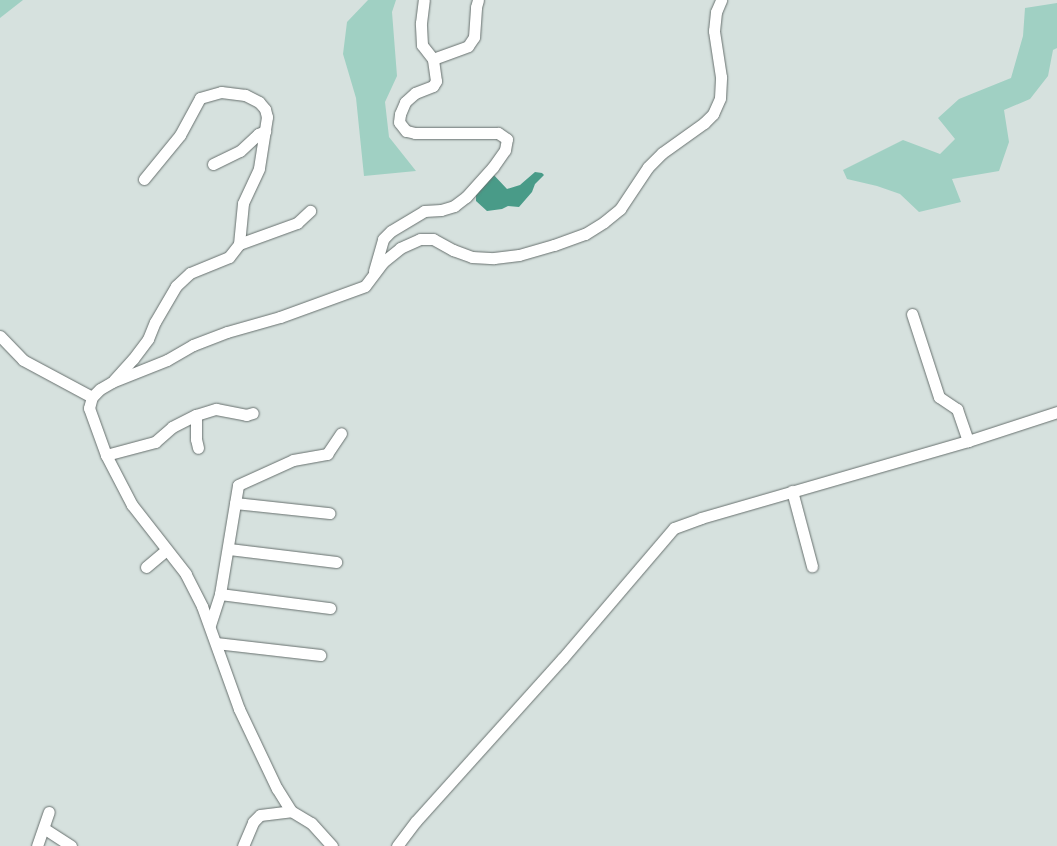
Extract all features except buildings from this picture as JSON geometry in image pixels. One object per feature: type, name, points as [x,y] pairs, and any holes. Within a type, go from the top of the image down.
[{"type":"street","points":[[373,276],[383,240],[391,231],[424,211],[441,210],[454,206],[466,197],[493,167],[505,150],[507,139],[498,133],[415,133],[406,131],[399,122],[400,114],[405,102],[416,93],[433,86],[436,81],[433,59],[422,45],[421,23],[424,0]]},
{"type":"street","points":[[433,59],[468,46],[474,37],[476,7],[478,0]]},
{"type":"street","points":[[332,846],[311,823],[292,811],[278,789],[239,709],[210,625],[186,574],[132,505],[106,455],[89,408],[92,397],[100,389],[112,382],[166,360],[193,345],[227,332],[280,317],[350,293],[365,286],[383,262],[400,248],[420,239],[433,239],[453,250],[472,257],[494,258],[518,255],[585,234],[604,222],[620,209],[648,167],[662,153],[704,123],[713,114],[720,98],[721,77],[714,31],[716,12],[721,0]]},
{"type":"street","points":[[112,382],[148,339],[155,322],[176,286],[190,272],[229,257],[239,244],[243,203],[259,168],[267,117],[265,110],[259,102],[245,95],[221,92],[200,98],[180,135],[144,179]]},
{"type":"street","points":[[213,164],[240,152],[258,134],[265,131]]},
{"type":"street","points":[[239,244],[297,223],[310,211]]},
{"type":"street","points":[[912,314],[939,397],[957,409],[968,441]]},
{"type":"street","points":[[0,336],[23,360],[92,397]]},
{"type":"street","points":[[106,455],[155,442],[172,427],[216,409],[246,415],[253,413]]},
{"type":"street","points":[[398,846],[416,821],[562,658],[674,528],[701,518],[792,491],[968,441],[1057,412]]},
{"type":"street","points":[[196,416],[196,438],[198,448]]},
{"type":"street","points":[[210,625],[220,594],[238,485],[293,460],[327,454],[341,433]]},
{"type":"street","points":[[792,491],[812,566]]},
{"type":"street","points":[[235,503],[329,513]]},
{"type":"street","points":[[228,549],[336,562]]},
{"type":"street","points":[[146,567],[166,550]]},
{"type":"street","points":[[220,594],[330,608]]},
{"type":"street","points":[[216,643],[320,654]]},
{"type":"street","points":[[243,846],[253,822],[260,816],[292,811]]},
{"type":"street","points":[[37,846],[45,829],[49,812]]},
{"type":"street","points":[[45,829],[69,846]]},
{"type":"shaded area","points":[[0,0],[23,0],[0,18]]},
{"type":"shaded area","points":[[368,0],[396,0],[392,12],[397,76],[385,102],[389,137],[416,171],[364,176],[356,98],[343,54],[347,22]]},
{"type":"shaded area","points":[[1057,3],[1057,48],[1053,50],[1048,76],[1030,99],[1004,110],[1009,142],[999,171],[952,179],[961,202],[919,212],[900,194],[877,186],[847,179],[843,170],[903,140],[940,154],[955,139],[938,118],[959,99],[1011,78],[1023,36],[1025,8]]},
{"type":"shaded area","points":[[491,172],[507,189],[520,185],[535,172],[542,173],[544,175],[535,184],[532,192],[519,207],[508,206],[502,209],[487,211],[476,201],[476,195]]}]
